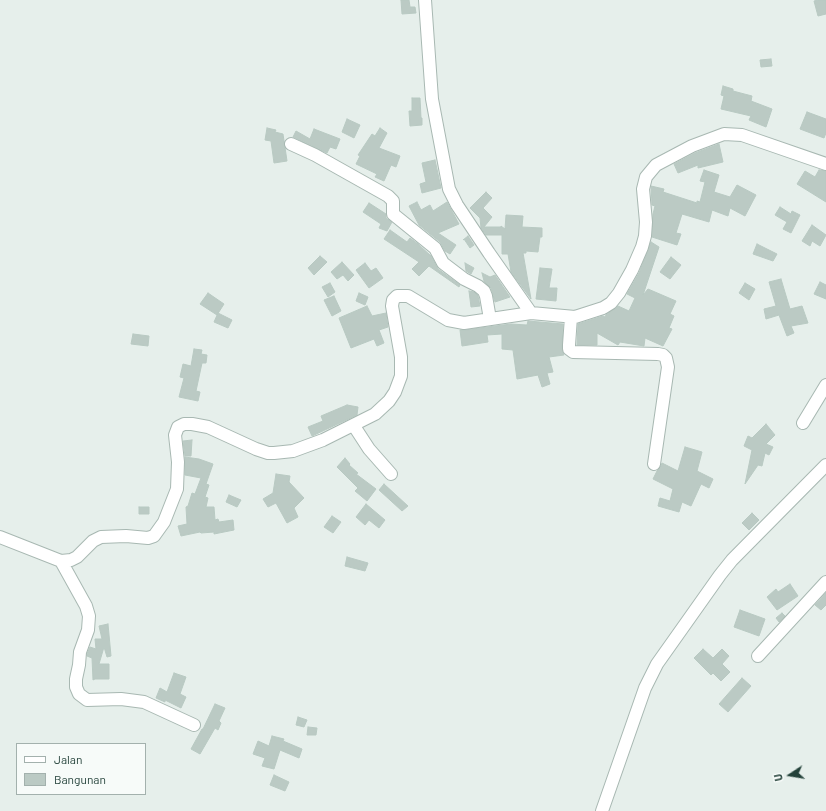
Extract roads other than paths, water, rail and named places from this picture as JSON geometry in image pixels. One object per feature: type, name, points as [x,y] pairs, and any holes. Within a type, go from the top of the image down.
[{"type":"street","points":[[425,0],[432,99],[449,189],[457,205],[531,313]]},
{"type":"street","points":[[0,537],[61,561],[71,560],[77,557],[93,541],[101,538],[126,536],[148,538],[154,536],[164,522],[177,489],[178,462],[175,439],[176,430],[181,426],[192,424],[208,427],[256,449],[268,453],[274,453],[293,451],[302,448],[339,433],[375,414],[395,392],[402,371],[392,306],[392,302],[400,295],[408,296],[448,320],[454,322],[472,322],[531,313],[571,317],[603,308],[615,298],[623,286],[638,257],[645,236],[646,222],[643,189],[644,181],[653,168],[692,146],[720,135],[729,134],[748,136],[826,164]]},
{"type":"street","points":[[291,144],[388,196],[393,201],[393,214],[436,248],[443,263],[464,279],[478,286],[484,291],[490,319]]},
{"type":"street","points":[[571,317],[568,345],[573,352],[658,354],[663,355],[666,358],[668,367],[654,464]]},
{"type":"street","points":[[803,423],[826,385]]},
{"type":"street","points":[[354,426],[369,449],[391,474]]},
{"type":"street","points":[[602,811],[645,688],[657,664],[720,574],[826,465]]},
{"type":"street","points":[[61,561],[79,592],[89,616],[88,630],[80,652],[76,679],[76,687],[79,694],[87,700],[121,699],[144,702],[194,725]]},
{"type":"street","points":[[758,656],[826,582]]}]
